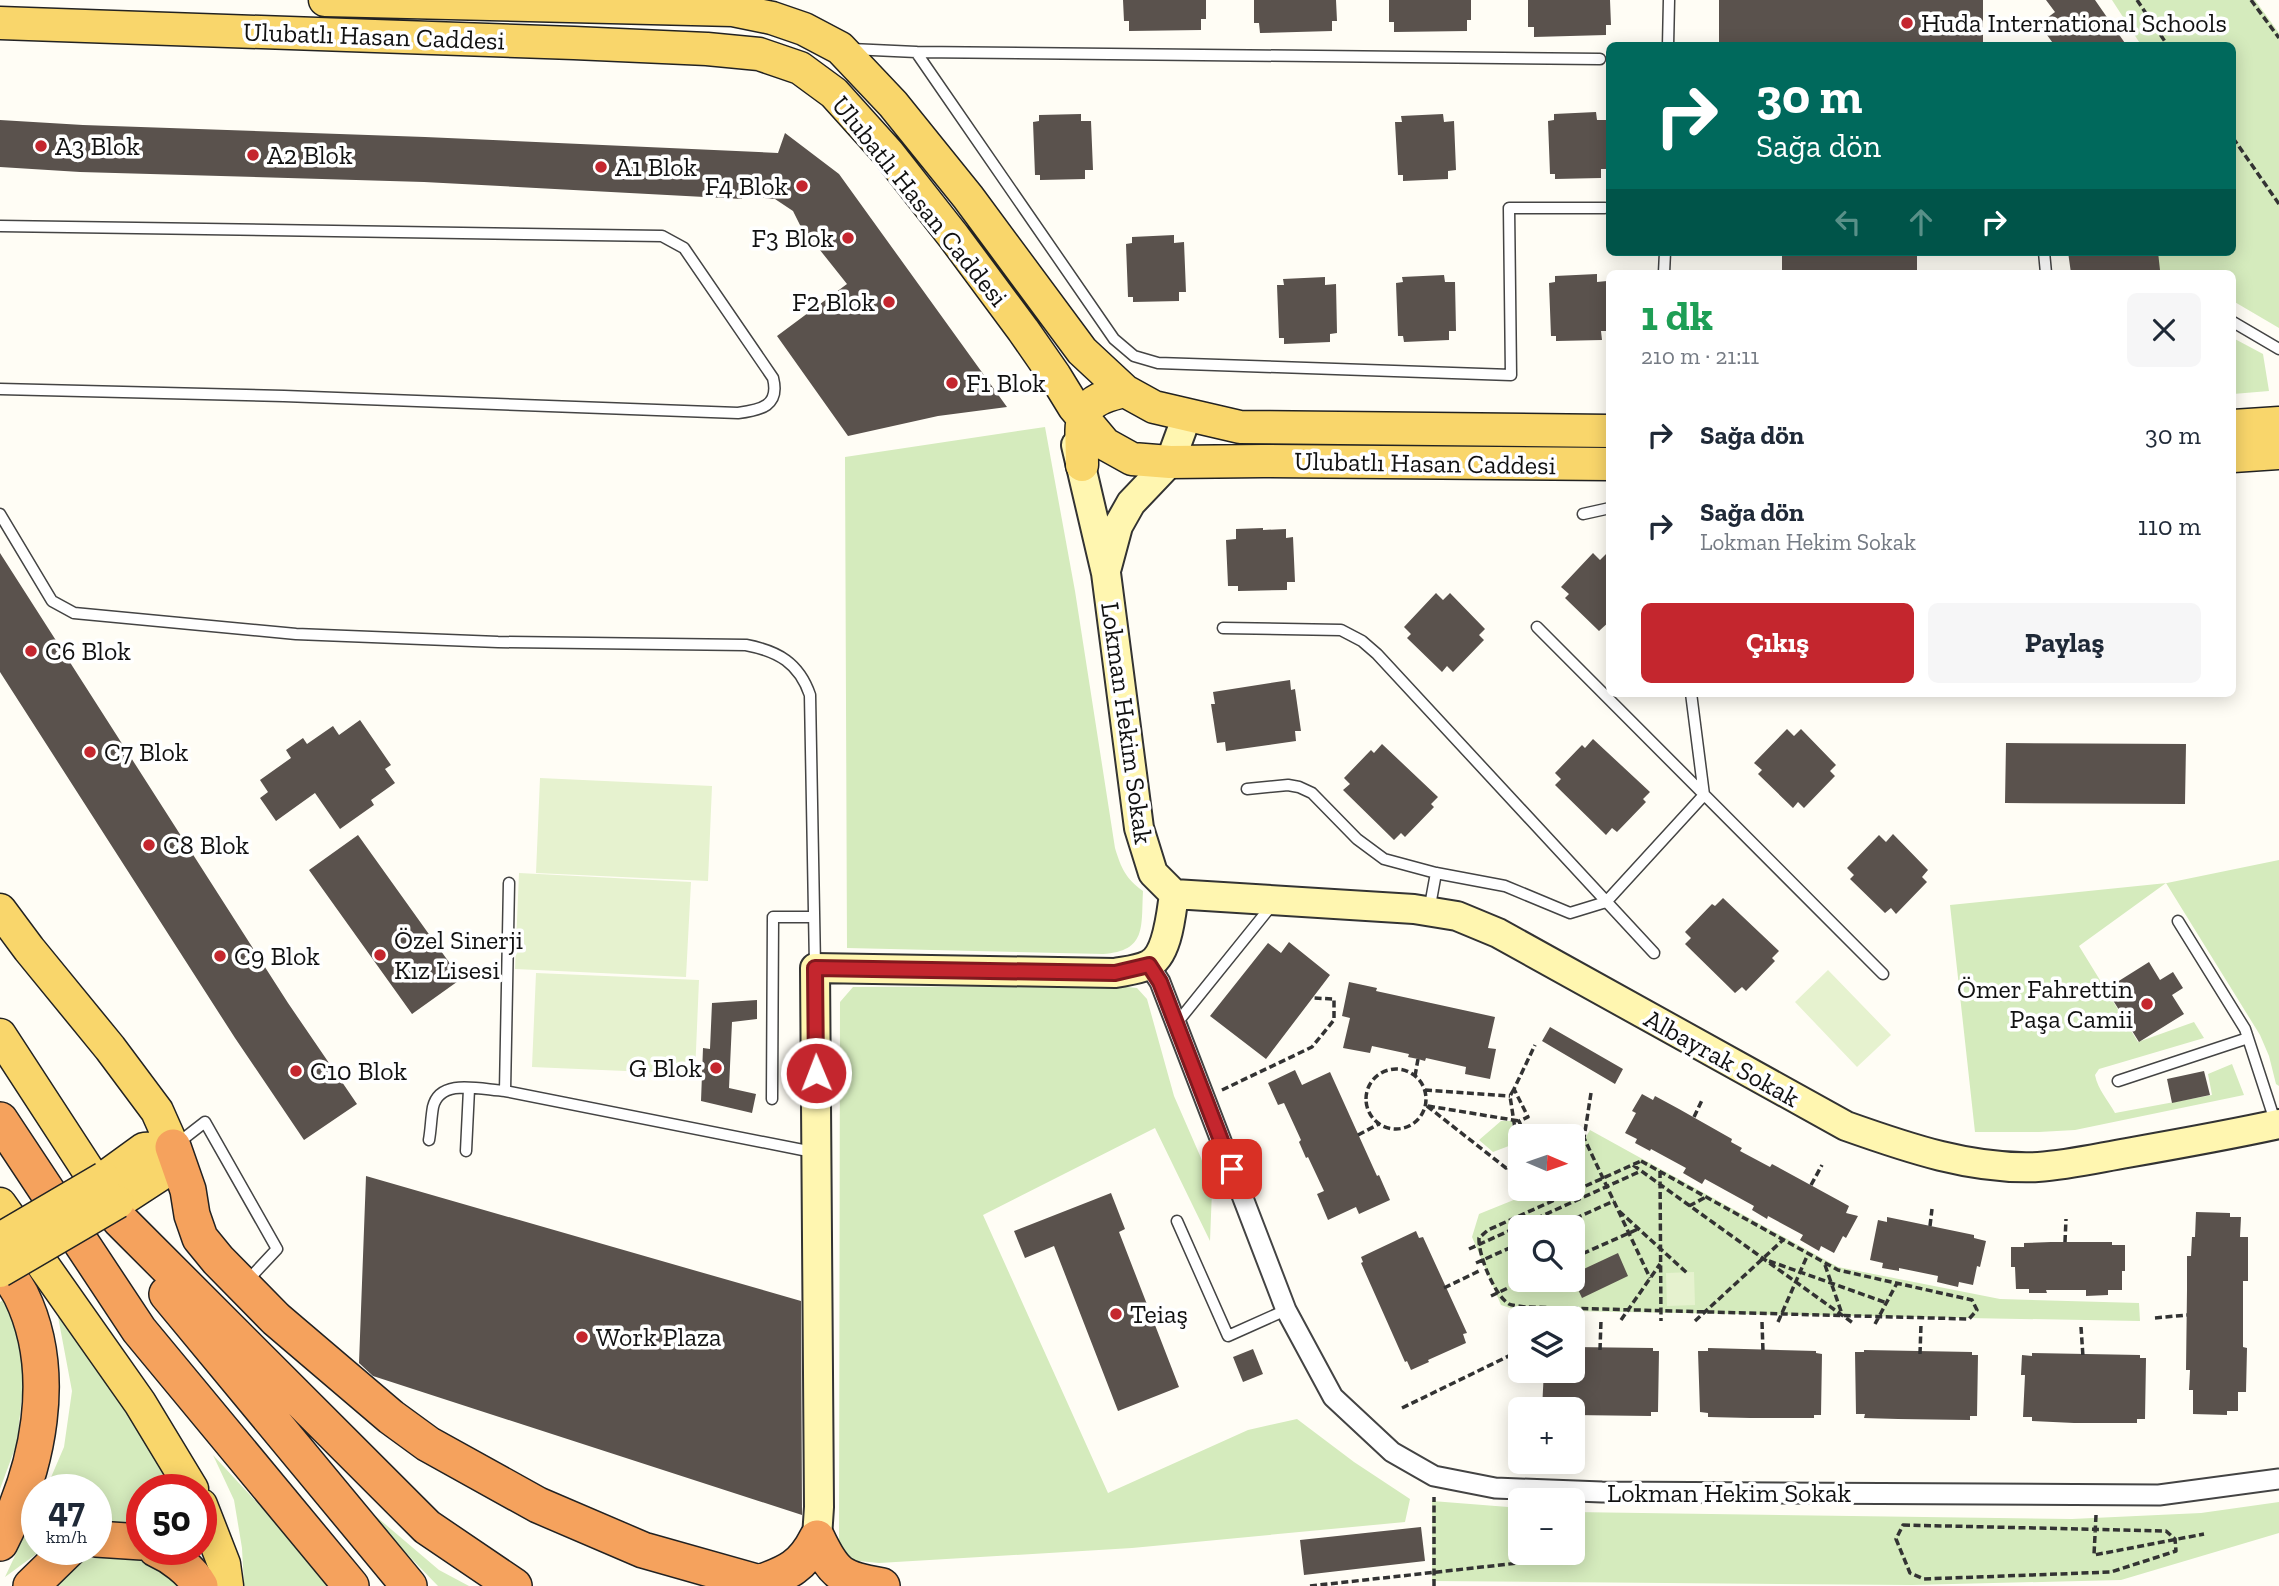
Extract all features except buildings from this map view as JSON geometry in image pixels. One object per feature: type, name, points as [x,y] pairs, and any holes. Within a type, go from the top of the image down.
[{"type":"highway","points":[[0,1120],[139,1330],[351,1586]]},
{"type":"highway","points":[[173,1147],[188,1190],[192,1215],[200,1238],[276,1320],[391,1417],[428,1444],[538,1505],[643,1550],[765,1585],[808,1557],[817,1538]]},
{"type":"highway","points":[[114,1200],[173,1304],[409,1586]]},
{"type":"highway","points":[[114,1200],[427,1527],[514,1586]]},
{"type":"highway","points":[[0,1263],[21,1294],[36,1340],[42,1389],[33,1458],[0,1543]]},
{"type":"highway","points":[[817,1538],[829,1563],[840,1574],[882,1586]]},
{"type":"highway","points":[[31,1586],[53,1565]]},
{"type":"highway","points":[[180,1565],[200,1586]]},
{"type":"main road","name":"Ulubatlı Hasan Caddesi","points":[[325,0],[733,10],[772,18],[804,29],[840,48],[893,104],[935,155],[1082,351],[1125,391],[1154,407],[1240,427],[1606,431]]},
{"type":"main road","name":"Ulubatlı Hasan Caddesi","points":[[0,23],[269,31],[707,49],[759,54],[800,68],[834,93],[888,153],[954,237],[1082,417],[1105,444],[1132,459],[1170,463],[1263,461],[1606,464]]},
{"type":"main road","name":"Lokman Hekim Sokak","points":[[1055,376],[1082,465],[1106,573],[1139,828],[1153,873],[1174,894]]},
{"type":"main road","points":[[1082,465],[1082,417],[1089,404],[1104,395],[1125,391]]},
{"type":"main road","points":[[1106,573],[1118,526],[1130,503],[1170,463],[1184,424],[1183,415]]},
{"type":"main road","points":[[2236,426],[2279,423]]},
{"type":"main road","points":[[2236,456],[2279,453]]},
{"type":"main road","points":[[817,1538],[815,968],[1115,973],[1149,965],[1161,952],[1169,926],[1174,894]]},
{"type":"main road","name":"Albayrak Sokak","points":[[1174,894],[1429,911],[1457,916],[1498,933],[1846,1126],[1945,1158],[1995,1165],[2038,1167],[2221,1138],[2278,1124]]},
{"type":"main road","points":[[0,910],[157,1111],[173,1147],[161,1174],[0,1271]]},
{"type":"main road","points":[[0,1035],[114,1200]]},
{"type":"main road","points":[[0,1239],[114,1200]]},
{"type":"main road","points":[[0,1204],[140,1403],[183,1474]]},
{"type":"main road","points":[[217,1546],[224,1564],[227,1586]]},
{"type":"street","name":"Lokman Hekim Sokak","points":[[1149,965],[1160,982],[1286,1310],[1333,1397],[1392,1451],[1434,1476],[1496,1488],[1602,1492],[2097,1495],[2159,1495],[2279,1479]]},
{"type":"lane","points":[[1668,42],[1669,0]]},
{"type":"lane","points":[[840,48],[916,52],[1600,58]]},
{"type":"lane","points":[[916,52],[1114,339],[1134,356],[1158,363],[1511,375],[1509,208],[1605,208]]},
{"type":"lane","points":[[0,226],[662,236],[684,248],[773,378],[776,389],[767,406],[754,411],[738,412],[0,389]]},
{"type":"lane","points":[[2236,324],[2279,349]]},
{"type":"lane","points":[[1583,514],[1606,509]]},
{"type":"lane","points":[[0,514],[52,601],[74,612],[296,634],[498,642],[747,645],[780,655],[795,666],[805,680],[810,695],[815,968]]},
{"type":"lane","points":[[1223,628],[1341,630],[1362,641],[1654,953]]},
{"type":"lane","points":[[1537,628],[1883,974]]},
{"type":"lane","points":[[1247,789],[1288,785],[1299,787],[1312,793],[1357,839],[1384,859],[1436,873],[1505,886],[1570,913],[1606,902],[1704,795],[1692,697]]},
{"type":"lane","points":[[1429,911],[1436,873]]},
{"type":"lane","points":[[505,1091],[509,883]]},
{"type":"lane","points":[[1176,1025],[1275,901]]},
{"type":"lane","points":[[772,1098],[773,917],[813,917]]},
{"type":"lane","points":[[2178,921],[2248,1038],[2278,1124]]},
{"type":"lane","points":[[2118,1082],[2248,1038]]},
{"type":"lane","points":[[429,1140],[433,1105],[439,1094],[449,1088],[505,1091],[817,1152]]},
{"type":"lane","points":[[466,1151],[469,1089]]},
{"type":"lane","points":[[173,1147],[205,1122],[277,1249],[243,1285]]},
{"type":"lane","points":[[1177,1221],[1228,1336],[1286,1310]]},
{"type":"path","points":[[2137,0],[2165,42]]},
{"type":"path","points":[[2251,0],[2279,38]]},
{"type":"path","points":[[2236,142],[2279,204]]},
{"type":"path","points":[[1205,1099],[1312,1047],[1334,1020],[1334,999],[1312,998]]},
{"type":"path","points":[[1516,1124],[1510,1096],[1535,1045]]},
{"type":"path","points":[[1415,1076],[1418,1059]]},
{"type":"path","points":[[1394,1069],[1404,1070],[1415,1076],[1425,1090],[1426,1106],[1420,1119],[1403,1129],[1393,1130],[1379,1124],[1369,1113],[1366,1104],[1370,1084],[1376,1077],[1394,1069]]},
{"type":"path","points":[[1426,1106],[1516,1121],[1528,1117],[1514,1088]]},
{"type":"path","points":[[1425,1090],[1510,1096]]},
{"type":"path","points":[[1591,1093],[1584,1139],[1650,1278]]},
{"type":"path","points":[[1694,1117],[1703,1098]]},
{"type":"path","points":[[1426,1106],[1508,1167]]},
{"type":"path","points":[[1358,1135],[1379,1124]]},
{"type":"path","points":[[1642,1161],[1838,1270],[1972,1300],[1977,1310],[1969,1319],[1526,1307],[1510,1304],[1497,1293],[1478,1249],[1479,1238],[1488,1230],[1603,1178],[1642,1161]]},
{"type":"path","points":[[1633,1165],[1853,1323]]},
{"type":"path","points":[[1811,1185],[1822,1165]]},
{"type":"path","points":[[1469,1249],[1641,1171]]},
{"type":"path","points":[[1660,1171],[1661,1321]]},
{"type":"path","points":[[1689,1206],[1706,1197]]},
{"type":"path","points":[[1583,1215],[1614,1201]]},
{"type":"path","points":[[1618,1209],[1687,1273]]},
{"type":"path","points":[[1930,1226],[1932,1209]]},
{"type":"path","points":[[2065,1242],[2066,1219]]},
{"type":"path","points":[[1585,1253],[1639,1228]]},
{"type":"path","points":[[1695,1321],[1783,1240]]},
{"type":"path","points":[[1476,1263],[1508,1249]]},
{"type":"path","points":[[1779,1322],[1808,1254]]},
{"type":"path","points":[[1763,1259],[1887,1303]]},
{"type":"path","points":[[1621,1320],[1661,1262]]},
{"type":"path","points":[[1825,1263],[1843,1316]]},
{"type":"path","points":[[1444,1288],[1479,1271]]},
{"type":"path","points":[[1875,1324],[1897,1283]]},
{"type":"path","points":[[1491,1296],[1508,1288]]},
{"type":"path","points":[[2155,1318],[2187,1315]]},
{"type":"path","points":[[1600,1350],[1601,1320]]},
{"type":"path","points":[[1762,1322],[1763,1352]]},
{"type":"path","points":[[1920,1354],[1921,1324]]},
{"type":"path","points":[[2081,1327],[2083,1357]]},
{"type":"path","points":[[1402,1408],[1508,1356]]},
{"type":"path","points":[[1434,1476],[1434,1586]]},
{"type":"path","points":[[2097,1495],[2094,1555],[2204,1534]]},
{"type":"path","points":[[1903,1525],[2096,1529],[2166,1531],[2175,1539],[2176,1551],[2111,1572],[1924,1579],[1910,1573],[1896,1539],[1903,1525]]},
{"type":"path","points":[[1310,1586],[1508,1564]]},
{"type":"green space","points":[[2112,0],[2255,0],[2279,33],[2279,328],[2236,303],[2236,270],[2135,270],[2133,256],[2236,256],[2236,42],[2139,42]]},
{"type":"green space","points":[[2236,340],[2263,354],[2269,391],[2236,394]]},
{"type":"green space","points":[[1045,427],[1075,591],[1115,848],[1125,873],[1143,891],[1139,935],[1128,948],[1103,954],[847,948],[845,457]]},
{"type":"green space","points":[[540,778],[712,786],[708,881],[536,873]]},
{"type":"green space","points":[[2279,860],[2279,1086],[2276,1084],[2260,1035],[2166,883]]},
{"type":"green space","points":[[519,873],[691,882],[686,977],[515,969]]},
{"type":"green space","points":[[2166,883],[2079,946],[2138,1042],[2194,1022],[2204,1038],[2099,1069],[2095,1075],[2096,1080],[2115,1113],[2212,1095],[2208,1074],[2232,1064],[2244,1095],[2075,1130],[1975,1132],[1950,905]]},
{"type":"green space","points":[[1828,970],[1891,1035],[1857,1067],[1795,1002]]},
{"type":"green space","points":[[536,973],[699,980],[695,1074],[532,1067]]},
{"type":"green space","points":[[853,987],[1137,988],[1147,999],[1174,1096],[1212,1190],[1210,1241],[1155,1128],[983,1215],[1108,1493],[1248,1430],[1297,1419],[1354,1462],[1410,1499],[1405,1522],[1132,1548],[879,1563],[848,1560],[839,1548],[840,1002]]},
{"type":"green space","points":[[1501,1121],[1512,1121],[1512,1124],[1508,1124],[1508,1146],[1493,1152],[1479,1140]]},
{"type":"green space","points":[[1590,1130],[1838,1267],[2000,1299],[2139,1303],[2140,1321],[1585,1311],[1585,1306],[1508,1307],[1501,1305],[1472,1237],[1479,1214],[1511,1201],[1585,1201],[1586,1137]]},
{"type":"green space","points":[[1694,1272],[1695,1305],[1667,1306],[1666,1273]]},
{"type":"green space","points":[[6,1298],[26,1357],[17,1443],[0,1489],[0,1302]]},
{"type":"green space","points":[[56,1306],[80,1337],[168,1474],[126,1474],[126,1522],[112,1522],[112,1474],[52,1474],[64,1447],[72,1391]]},
{"type":"green space","points":[[213,1455],[334,1586],[244,1586],[242,1548],[234,1500]]},
{"type":"green space","points":[[345,1490],[439,1570],[469,1586],[438,1586]]},
{"type":"green space","points":[[1432,1501],[1508,1507],[1508,1565],[1585,1565],[1585,1512],[2072,1519],[2201,1513],[2279,1502],[2279,1533],[2121,1580],[1912,1585],[1432,1581]]},
{"type":"green space","points":[[21,1543],[21,1565],[5,1577]]},
{"type":"green space","points":[[126,1555],[126,1565],[155,1567],[178,1586],[57,1586],[79,1565],[112,1565],[112,1556]]},
{"type":"place","name":"Huda International Schools","points":[[1907,23]]},
{"type":"place","name":"A3 Blok","points":[[41,146]]},
{"type":"place","name":"A2 Blok","points":[[253,155]]},
{"type":"place","name":"A1 Blok","points":[[601,167]]},
{"type":"place","name":"F4 Blok","points":[[802,186]]},
{"type":"place","name":"F3 Blok","points":[[848,238]]},
{"type":"place","name":"F2 Blok","points":[[889,302]]},
{"type":"place","name":"F1 Blok","points":[[952,383]]},
{"type":"place","name":"C6 Blok","points":[[31,651]]},
{"type":"place","name":"C7 Blok","points":[[90,752]]},
{"type":"place","name":"C8 Blok","points":[[149,845]]},
{"type":"place","name":"Özel Sinerji Kız Lisesi","points":[[380,955]]},
{"type":"place","name":"C9 Blok","points":[[220,956]]},
{"type":"place","name":"Ömer Fahrettin Paşa Camii","points":[[2147,1004]]},
{"type":"place","name":"G Blok","points":[[716,1068]]},
{"type":"place","name":"C10 Blok","points":[[296,1071]]},
{"type":"place","name":"Teiaş","points":[[1116,1314]]},
{"type":"place","name":"Work Plaza","points":[[582,1337]]},
{"type":"route","points":[[816,1073],[815,968],[1115,973],[1149,965],[1160,982],[1232,1169]]}]
